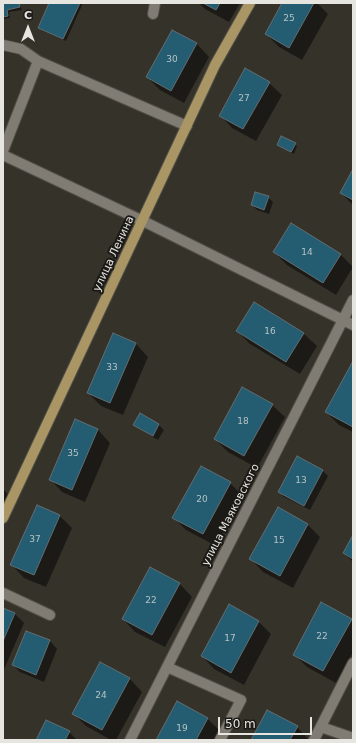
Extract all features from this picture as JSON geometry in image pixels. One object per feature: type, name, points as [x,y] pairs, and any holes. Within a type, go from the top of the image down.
[{"type":"main road","name":"улица Ленина","points":[[3,518],[215,65],[250,3]]},
{"type":"street","points":[[153,14],[155,3]]},
{"type":"street","points":[[3,45],[21,49],[38,61],[187,126]]},
{"type":"street","points":[[3,151],[38,61]]},
{"type":"street","points":[[3,156],[143,221],[353,325]]},
{"type":"street","name":"улица Маяковского","points":[[130,740],[353,300]]},
{"type":"street","points":[[3,593],[50,615]]},
{"type":"street","points":[[314,740],[353,663]]},
{"type":"street","points":[[167,667],[242,700],[220,740]]},
{"type":"street","points":[[321,727],[353,738]]},
{"type":"building","points":[[3,3],[19,3],[20,7],[7,10],[8,16],[3,17]]},
{"type":"building","points":[[49,3],[80,3],[63,39],[38,28]]},
{"type":"building","points":[[203,3],[220,3],[216,10]]},
{"type":"building","points":[[282,3],[314,3],[289,48],[265,34]]},
{"type":"building","points":[[172,30],[197,43],[171,91],[146,77]]},
{"type":"building","points":[[245,68],[270,82],[243,129],[219,116]]},
{"type":"building","points":[[281,136],[296,143],[291,152],[277,145]]},
{"type":"building","points":[[353,169],[353,200],[340,193]]},
{"type":"building","points":[[255,192],[269,196],[264,210],[251,205]]},
{"type":"building","points":[[291,223],[341,254],[323,283],[273,252]]},
{"type":"building","points":[[254,302],[304,333],[286,362],[236,331]]},
{"type":"building","points":[[113,333],[136,343],[110,403],[87,393]]},
{"type":"building","points":[[353,361],[353,427],[325,412]]},
{"type":"building","points":[[242,387],[273,404],[244,456],[214,439]]},
{"type":"building","points":[[140,413],[159,424],[153,436],[133,425]]},
{"type":"building","points":[[75,419],[98,429],[72,490],[49,480]]},
{"type":"building","points":[[297,456],[323,470],[304,506],[278,492]]},
{"type":"building","points":[[201,466],[231,482],[203,534],[172,518]]},
{"type":"building","points":[[37,505],[60,515],[34,575],[10,565]]},
{"type":"building","points":[[278,507],[308,524],[280,576],[249,559]]},
{"type":"building","points":[[353,535],[353,559],[343,553]]},
{"type":"building","points":[[150,567],[180,583],[152,635],[122,619]]},
{"type":"building","points":[[321,602],[352,619],[323,671],[293,655]]},
{"type":"building","points":[[229,604],[259,621],[231,673],[201,656]]},
{"type":"building","points":[[3,608],[15,613],[3,641]]},
{"type":"building","points":[[26,631],[50,640],[36,675],[12,665]]},
{"type":"building","points":[[100,662],[130,678],[102,730],[72,714]]},
{"type":"building","points":[[177,701],[208,718],[196,740],[156,740]]},
{"type":"building","points":[[267,710],[298,726],[290,740],[251,740]]},
{"type":"building","points":[[46,720],[70,731],[65,740],[36,740]]}]
